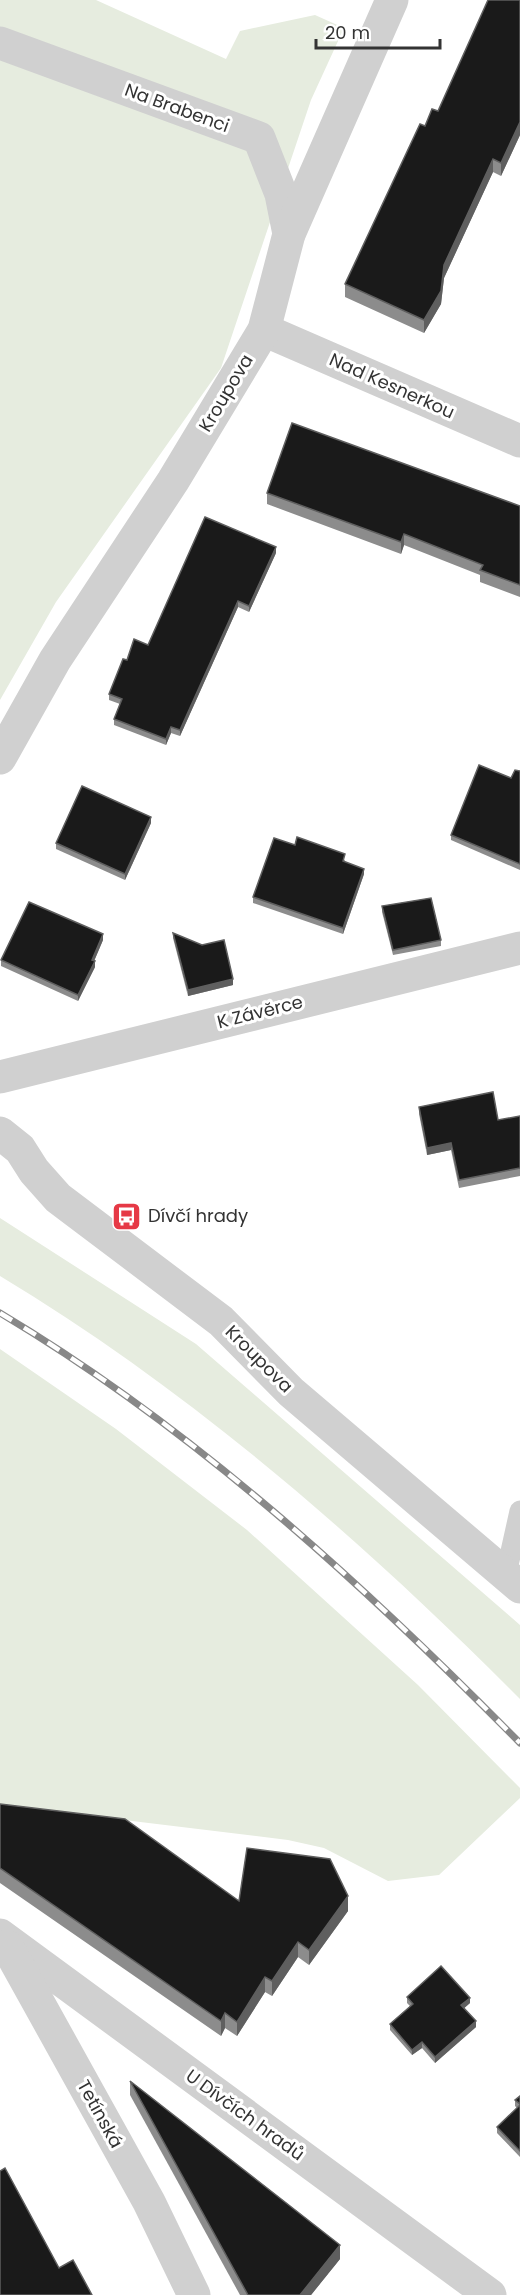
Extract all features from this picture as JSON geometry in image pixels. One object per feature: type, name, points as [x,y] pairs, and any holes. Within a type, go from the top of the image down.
[{"type":"street","name":"Kroupova","points":[[0,758],[55,660],[173,481],[264,330],[289,234],[392,0]]},
{"type":"street","name":"Na Brabenci","points":[[0,43],[259,138],[281,194],[289,234]]},
{"type":"street","name":"Nad Kesnerkou","points":[[264,330],[520,441]]},
{"type":"street","name":"K Závěrce","points":[[0,1077],[520,948]]},
{"type":"street","name":"Kroupova","points":[[0,1133],[20,1149],[33,1171],[58,1198],[221,1321],[291,1392],[513,1580]]},
{"type":"street","name":"Tetínská","points":[[1,1936],[149,2202],[194,2295]]},
{"type":"street","name":"U Dívčích hradů","points":[[1,1936],[490,2295]]},
{"type":"lane","points":[[513,1580],[520,1511]]},
{"type":"shaded area","points":[[0,0],[96,0],[226,59],[240,31],[315,15],[344,28],[311,100],[221,368],[56,602],[0,700]]},
{"type":"shaded area","points":[[0,1218],[196,1344],[520,1625],[520,1699],[399,1582],[273,1471],[140,1368],[0,1276]]},
{"type":"shaded area","points":[[0,1349],[116,1429],[247,1530],[418,1685],[520,1788],[520,1798],[439,1875],[388,1881],[324,1848],[288,1840],[0,1805]]},
{"type":"building","points":[[488,0],[520,0],[520,122],[501,163],[493,159],[444,265],[441,291],[424,320],[345,284],[420,124],[425,126],[432,109],[438,111]]},
{"type":"building","points":[[292,423],[520,506],[520,585],[480,570],[483,565],[404,534],[401,542],[267,493]]},
{"type":"building","points":[[205,517],[276,547],[249,606],[238,601],[180,730],[171,727],[166,739],[114,719],[122,699],[109,694],[123,659],[127,660],[134,639],[148,645]]},
{"type":"building","points":[[479,765],[511,778],[515,770],[520,771],[520,864],[451,835]]},
{"type":"building","points":[[82,786],[151,817],[125,874],[56,843]]},
{"type":"building","points":[[297,837],[345,854],[343,861],[364,869],[343,928],[253,897],[274,838],[295,845]]},
{"type":"building","points":[[431,898],[441,940],[393,950],[382,906]]},
{"type":"building","points":[[29,902],[103,934],[92,960],[95,961],[78,995],[1,960]]},
{"type":"building","points":[[173,933],[202,945],[224,940],[233,979],[188,990]]},
{"type":"building","points":[[493,1092],[498,1120],[520,1116],[520,1168],[459,1180],[451,1143],[427,1148],[419,1107]]},
{"type":"building","points":[[0,1804],[125,1819],[239,1901],[247,1848],[330,1859],[348,1896],[309,1950],[298,1942],[272,1981],[265,1977],[237,2022],[225,2013],[221,2021],[0,1868]]},
{"type":"building","points":[[441,1966],[470,1998],[461,2005],[476,2021],[435,2057],[422,2042],[412,2050],[390,2024],[413,2004],[407,1997]]},
{"type":"building","points":[[130,2081],[340,2245],[300,2295],[248,2295]]},
{"type":"building","points":[[520,2105],[520,2151],[497,2127]]},
{"type":"building","points":[[5,2168],[59,2268],[73,2260],[92,2295],[0,2295],[0,2171]]},
{"type":"railway","points":[[0,1313],[141,1406],[274,1512],[400,1625],[520,1743]]},
{"type":"place","name":"Dívčí hrady","points":[[127,1216]]}]
